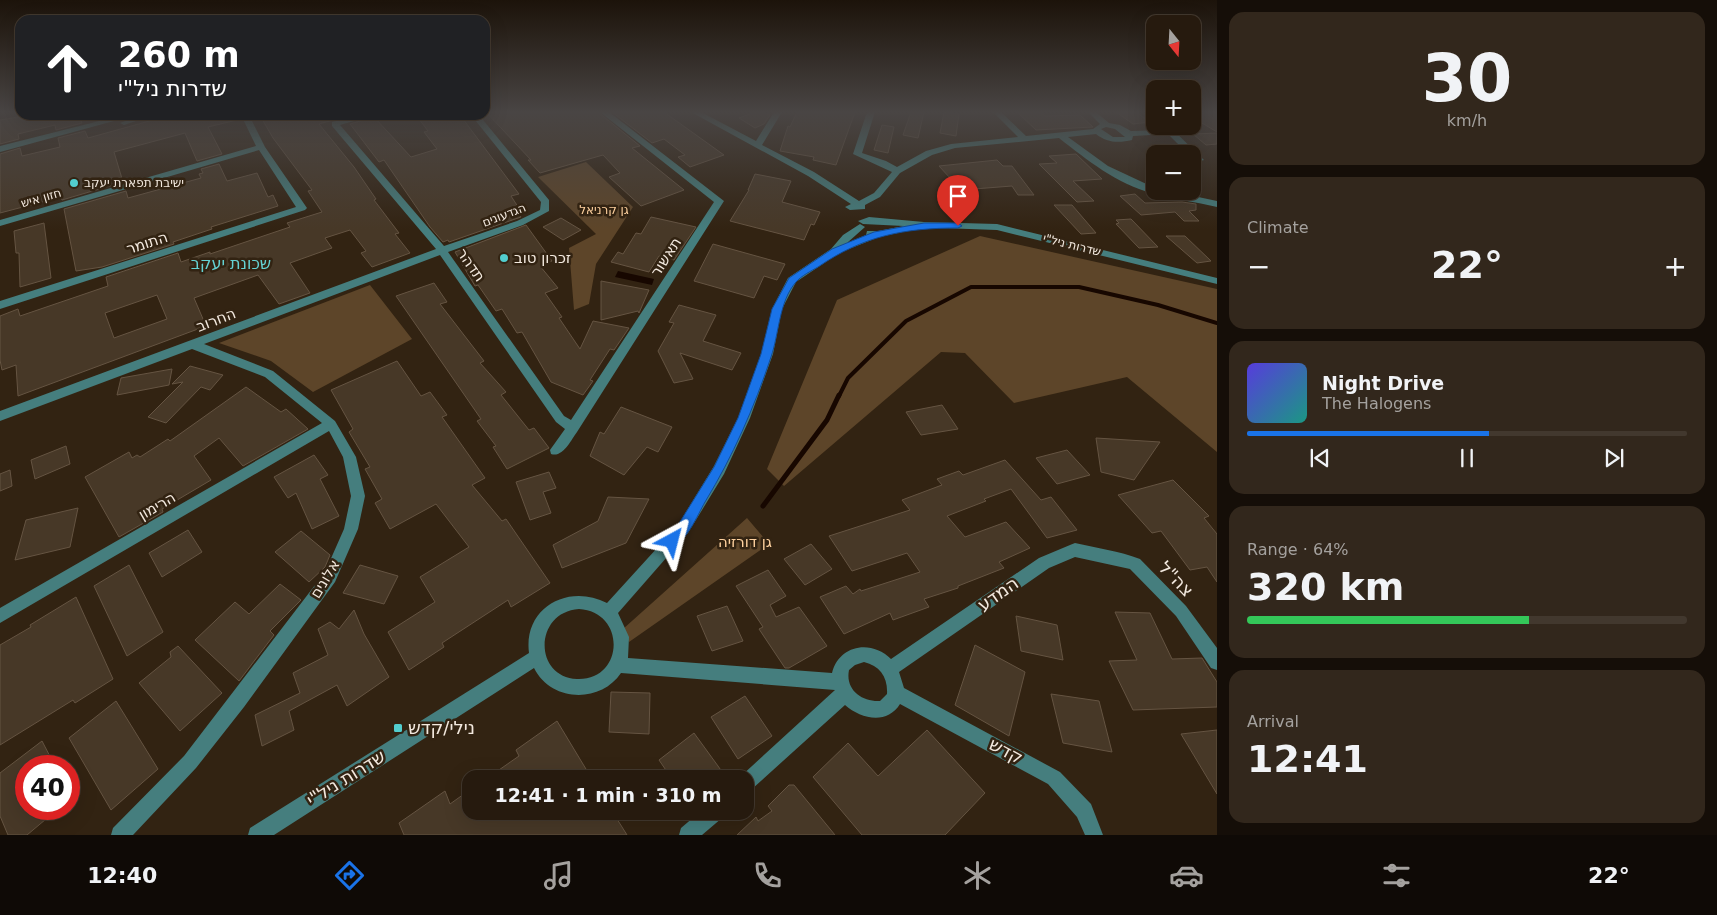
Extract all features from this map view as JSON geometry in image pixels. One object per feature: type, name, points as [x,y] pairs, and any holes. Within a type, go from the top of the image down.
[{"type":"street","name":"חזון איש","points":[[0,223],[247,151]]},
{"type":"street","name":"התומר","points":[[0,305],[302,208],[264,151]]},
{"type":"street","name":"תדהר","points":[[358,151],[442,250],[560,419],[573,428]]},
{"type":"street","name":"הגדעונים","points":[[442,250],[520,223],[544,211],[546,202],[504,151]]},
{"type":"street","name":"תאשור","points":[[556,450],[573,428],[719,201],[654,151]]},
{"type":"street","points":[[753,151],[855,206],[867,232],[879,234],[885,230],[884,226],[819,179],[766,151]]},
{"type":"street","points":[[858,151],[857,154],[883,163],[897,171]]},
{"type":"street","points":[[855,206],[877,195],[897,171],[938,151]]},
{"type":"street","points":[[1081,151],[1097,164],[1128,182],[1146,188]]},
{"type":"street","points":[[1198,200],[1217,204]]},
{"type":"street","name":"שדרות ניל\"י","points":[[835,251],[846,237],[862,224],[876,221],[924,225],[997,227],[1217,281]]},
{"type":"street","name":"שדרות ניל\"י","points":[[609,612],[682,529],[718,470],[744,418],[767,354],[777,309],[792,280],[835,251],[879,234],[924,225]]},
{"type":"street","name":"החרוב","points":[[0,416],[194,345],[442,250]]},
{"type":"street","name":"אלונים","points":[[120,835],[190,762],[330,577],[351,529],[358,496],[349,456],[331,424],[269,374],[194,345]]},
{"type":"street","name":"הרימון","points":[[0,616],[331,424]]},
{"type":"street","name":"המדע","points":[[890,669],[1044,562],[1075,550],[1116,558]]},
{"type":"street","name":"צה\"ל","points":[[1116,558],[1135,564],[1175,604],[1217,662]]},
{"type":"street","points":[[584,602],[597,605],[609,612],[617,623],[622,636],[622,651],[617,664],[608,676],[596,684],[581,688],[567,686],[554,680],[543,670],[537,657],[536,643],[539,630],[547,618],[557,609],[570,603],[584,602]]},
{"type":"street","points":[[855,655],[874,656],[890,669],[896,685],[896,692],[893,700],[880,710],[861,707],[843,688],[840,673],[842,665],[848,658],[855,655]]},
{"type":"street","name":"שדרות ניל\"י","points":[[257,835],[537,657]]},
{"type":"street","points":[[617,664],[843,688]]},
{"type":"street","points":[[754,775],[843,688]]},
{"type":"street","name":"קדש","points":[[896,692],[1054,778],[1084,811],[1094,835]]},
{"type":"street","points":[[688,835],[705,820]]},
{"type":"green space","name":"גן קרניאל","points":[[586,162],[633,207],[596,264],[589,304],[574,310],[569,248],[596,234],[538,177]]},
{"type":"green space","points":[[980,236],[1217,289],[1217,452],[1127,377],[1014,403],[965,353],[941,352],[784,486],[767,469],[837,300]]},
{"type":"green space","points":[[370,285],[412,339],[313,392],[271,361],[219,343]]},
{"type":"green space","name":"גן דורזיה","points":[[747,518],[769,544],[629,642],[623,629]]},
{"type":"shaded area","points":[[618,271],[654,279],[652,285],[615,277]]},
{"type":"building","points":[[10,151],[21,151],[22,156],[43,151],[118,151],[114,152],[123,182],[62,200],[61,197],[0,213],[0,154]]},
{"type":"building","points":[[193,151],[220,151],[222,154],[197,161]]},
{"type":"building","points":[[283,151],[341,151],[376,199],[374,200],[399,233],[395,234],[410,253],[372,267],[361,253],[366,251],[350,230],[325,238],[332,248],[290,263],[310,293],[279,304],[258,275],[194,298],[206,326],[18,396],[16,365],[2,370],[0,360],[0,316],[18,309],[20,316],[108,286],[106,277],[178,253],[181,262],[290,227],[287,223],[322,212],[308,191],[312,190]],"holes":[[[157,295],[167,319],[114,338],[105,313]]]},
{"type":"building","points":[[371,151],[405,151],[411,157],[431,151],[487,151],[519,194],[511,196],[522,213],[514,208],[521,217],[449,242],[448,240],[443,242],[430,227],[384,160],[379,162]]},
{"type":"building","points":[[523,151],[636,151],[684,190],[641,206],[609,177],[620,173],[603,155],[540,173],[528,160],[531,160]]},
{"type":"building","points":[[680,151],[718,151],[724,155],[690,167],[678,157],[685,155]]},
{"type":"building","points":[[780,151],[841,151],[836,165],[813,160],[814,157]]},
{"type":"building","points":[[1076,154],[1102,179],[1073,181],[1094,201],[1077,202],[1039,164],[1057,163],[1049,156]]},
{"type":"building","points":[[997,160],[1003,166],[1012,166],[1034,195],[1018,195],[1012,186],[961,190],[939,166]]},
{"type":"building","points":[[219,164],[227,181],[257,173],[268,197],[273,195],[278,206],[211,227],[212,229],[173,242],[174,244],[102,267],[76,271],[64,209],[126,191],[128,198],[201,178],[199,174],[203,173],[201,169]]},
{"type":"building","points":[[755,174],[791,181],[782,202],[820,212],[814,225],[811,224],[804,240],[730,221],[749,190]]},
{"type":"building","points":[[1135,194],[1145,203],[1182,202],[1196,204],[1196,210],[1189,211],[1199,221],[1184,221],[1175,212],[1141,215],[1120,196]]},
{"type":"building","points":[[1054,205],[1072,205],[1096,233],[1081,234]]},
{"type":"building","points":[[651,217],[696,227],[674,260],[659,256],[649,272],[611,262],[618,252],[623,254],[636,233],[641,234]]},
{"type":"building","points":[[561,218],[581,230],[563,240],[543,227]]},
{"type":"building","points":[[1131,219],[1158,247],[1139,248],[1116,224],[1119,223],[1116,220]]},
{"type":"building","points":[[44,223],[51,278],[20,287],[19,253],[16,253],[14,231]]},
{"type":"building","points":[[526,225],[552,261],[540,266],[558,288],[545,293],[562,317],[559,318],[580,349],[593,321],[629,328],[614,350],[610,349],[590,380],[593,381],[583,395],[551,382],[522,332],[517,333],[502,309],[496,311],[478,285],[475,286],[455,252]]},
{"type":"building","points":[[1166,236],[1185,236],[1211,261],[1197,263]]},
{"type":"building","points":[[713,244],[785,264],[777,280],[764,276],[754,298],[694,281]]},
{"type":"building","points":[[601,281],[649,290],[639,313],[638,311],[601,320]]},
{"type":"building","points":[[434,283],[447,302],[440,304],[484,361],[480,363],[506,392],[501,395],[529,430],[534,428],[549,448],[507,469],[493,447],[496,446],[477,421],[481,419],[396,296]]},
{"type":"building","points":[[679,305],[716,315],[703,341],[741,353],[732,370],[680,353],[693,379],[674,383],[658,351],[674,323],[669,322]]},
{"type":"building","points":[[397,361],[421,396],[430,392],[447,415],[442,417],[485,478],[472,485],[502,521],[506,519],[550,583],[511,607],[508,600],[442,643],[444,647],[409,670],[388,632],[435,602],[420,577],[469,547],[436,504],[390,529],[375,503],[382,499],[365,469],[370,467],[349,432],[353,429],[331,390]]},
{"type":"building","points":[[190,366],[223,375],[210,390],[201,387],[166,423],[148,417],[183,382],[172,384]]},
{"type":"building","points":[[172,369],[169,385],[117,395],[121,378]]},
{"type":"building","points":[[246,387],[281,412],[286,409],[308,429],[243,466],[219,438],[194,456],[211,480],[162,509],[163,512],[119,537],[85,477],[129,452],[132,458],[137,455],[140,457],[168,439],[170,441]]},
{"type":"building","points":[[942,405],[958,429],[921,435],[906,412]]},
{"type":"building","points":[[621,407],[672,427],[658,452],[647,447],[624,475],[590,456],[600,432],[604,434]]},
{"type":"building","points":[[1096,438],[1160,442],[1134,480],[1101,472]]},
{"type":"building","points":[[66,446],[70,464],[35,479],[31,460]]},
{"type":"building","points":[[1067,450],[1090,475],[1057,484],[1036,458]]},
{"type":"building","points":[[314,455],[328,475],[320,479],[339,516],[312,529],[296,493],[288,498],[274,477]]},
{"type":"building","points":[[1005,460],[1041,500],[1051,497],[1077,530],[1047,538],[1011,489],[984,499],[986,501],[947,516],[965,537],[1006,522],[1030,548],[999,562],[1004,568],[958,586],[958,588],[924,599],[929,607],[893,620],[890,613],[844,634],[820,597],[846,586],[853,594],[860,589],[861,591],[920,572],[907,553],[852,571],[829,536],[910,510],[902,500],[942,485],[937,479],[959,471],[963,475]]},
{"type":"building","points":[[10,470],[12,486],[0,491],[0,474]]},
{"type":"building","points":[[549,472],[556,488],[543,492],[551,513],[530,520],[516,482]]},
{"type":"building","points":[[1173,480],[1209,516],[1204,518],[1217,534],[1217,582],[1207,567],[1190,570],[1161,531],[1152,533],[1118,495]]},
{"type":"building","points":[[608,497],[649,499],[626,543],[562,568],[553,545],[598,521]]},
{"type":"building","points":[[78,508],[70,547],[15,560],[26,520]]},
{"type":"building","points":[[188,530],[202,552],[162,577],[149,553]]},
{"type":"building","points":[[301,531],[330,555],[325,567],[309,582],[275,552]]},
{"type":"building","points":[[811,544],[832,569],[805,585],[784,559]]},
{"type":"building","points":[[129,565],[163,632],[127,656],[94,586]]},
{"type":"building","points":[[360,565],[398,576],[384,604],[343,593]]},
{"type":"building","points":[[768,570],[786,596],[770,605],[776,617],[799,607],[827,646],[789,668],[785,668],[759,629],[763,627],[736,586]]},
{"type":"building","points":[[280,584],[301,600],[270,631],[274,635],[239,681],[195,640],[235,602],[249,614]]},
{"type":"building","points":[[76,597],[113,679],[75,703],[73,700],[0,745],[0,645]]},
{"type":"building","points":[[727,606],[743,641],[712,651],[697,616]]},
{"type":"building","points":[[354,610],[364,634],[389,677],[347,706],[337,685],[289,711],[294,730],[262,746],[255,715],[300,693],[293,673],[328,655],[318,629],[330,622],[339,629]]},
{"type":"building","points":[[1115,612],[1150,613],[1172,659],[1202,658],[1217,682],[1217,707],[1133,710],[1109,661],[1137,660]]},
{"type":"building","points":[[1016,616],[1057,625],[1063,660],[1021,651]]},
{"type":"building","points":[[975,645],[1025,672],[1009,736],[955,705]]},
{"type":"building","points":[[178,646],[222,693],[180,731],[139,683],[171,657],[170,652]]},
{"type":"building","points":[[611,692],[650,693],[649,734],[609,732]]},
{"type":"building","points":[[1051,694],[1099,701],[1112,752],[1063,743]]},
{"type":"building","points":[[745,696],[772,736],[738,759],[711,717]]},
{"type":"building","points":[[116,701],[158,769],[111,810],[69,738]]},
{"type":"building","points":[[557,721],[587,770],[499,770],[519,756],[516,750]]},
{"type":"building","points":[[927,730],[985,793],[945,835],[862,835],[813,777],[848,743],[878,776]]},
{"type":"building","points":[[1217,730],[1217,794],[1181,734]]},
{"type":"building","points":[[694,733],[721,770],[666,770],[659,760]]},
{"type":"building","points":[[42,741],[49,755],[24,755]]},
{"type":"building","points":[[15,762],[15,820],[45,820],[27,835],[8,835],[0,816],[0,773]]},
{"type":"building","points":[[789,785],[794,785],[835,835],[737,835],[756,817],[758,821],[772,811],[768,806]]},
{"type":"building","points":[[445,791],[450,804],[462,795],[462,820],[618,820],[627,835],[404,835],[399,823]]},
{"type":"waterway","points":[[839,396],[848,378],[906,321],[971,287],[1079,287],[1158,305],[1217,323]]},
{"type":"waterway","points":[[763,506],[827,420],[839,395]]},
{"type":"place","name":"ישיבת תפארת יעקב","points":[[74,183]]},
{"type":"place","name":"זכרון טוב","points":[[504,258]]},
{"type":"place","name":"נילי/קדש","points":[[398,728]]},
{"type":"district","name":"שכונת יעקב","points":[[231,263]]},
{"type":"route","points":[[672,541],[682,529],[718,470],[744,418],[767,354],[777,309],[792,280],[835,251],[877,234],[924,225],[958,226]]}]
